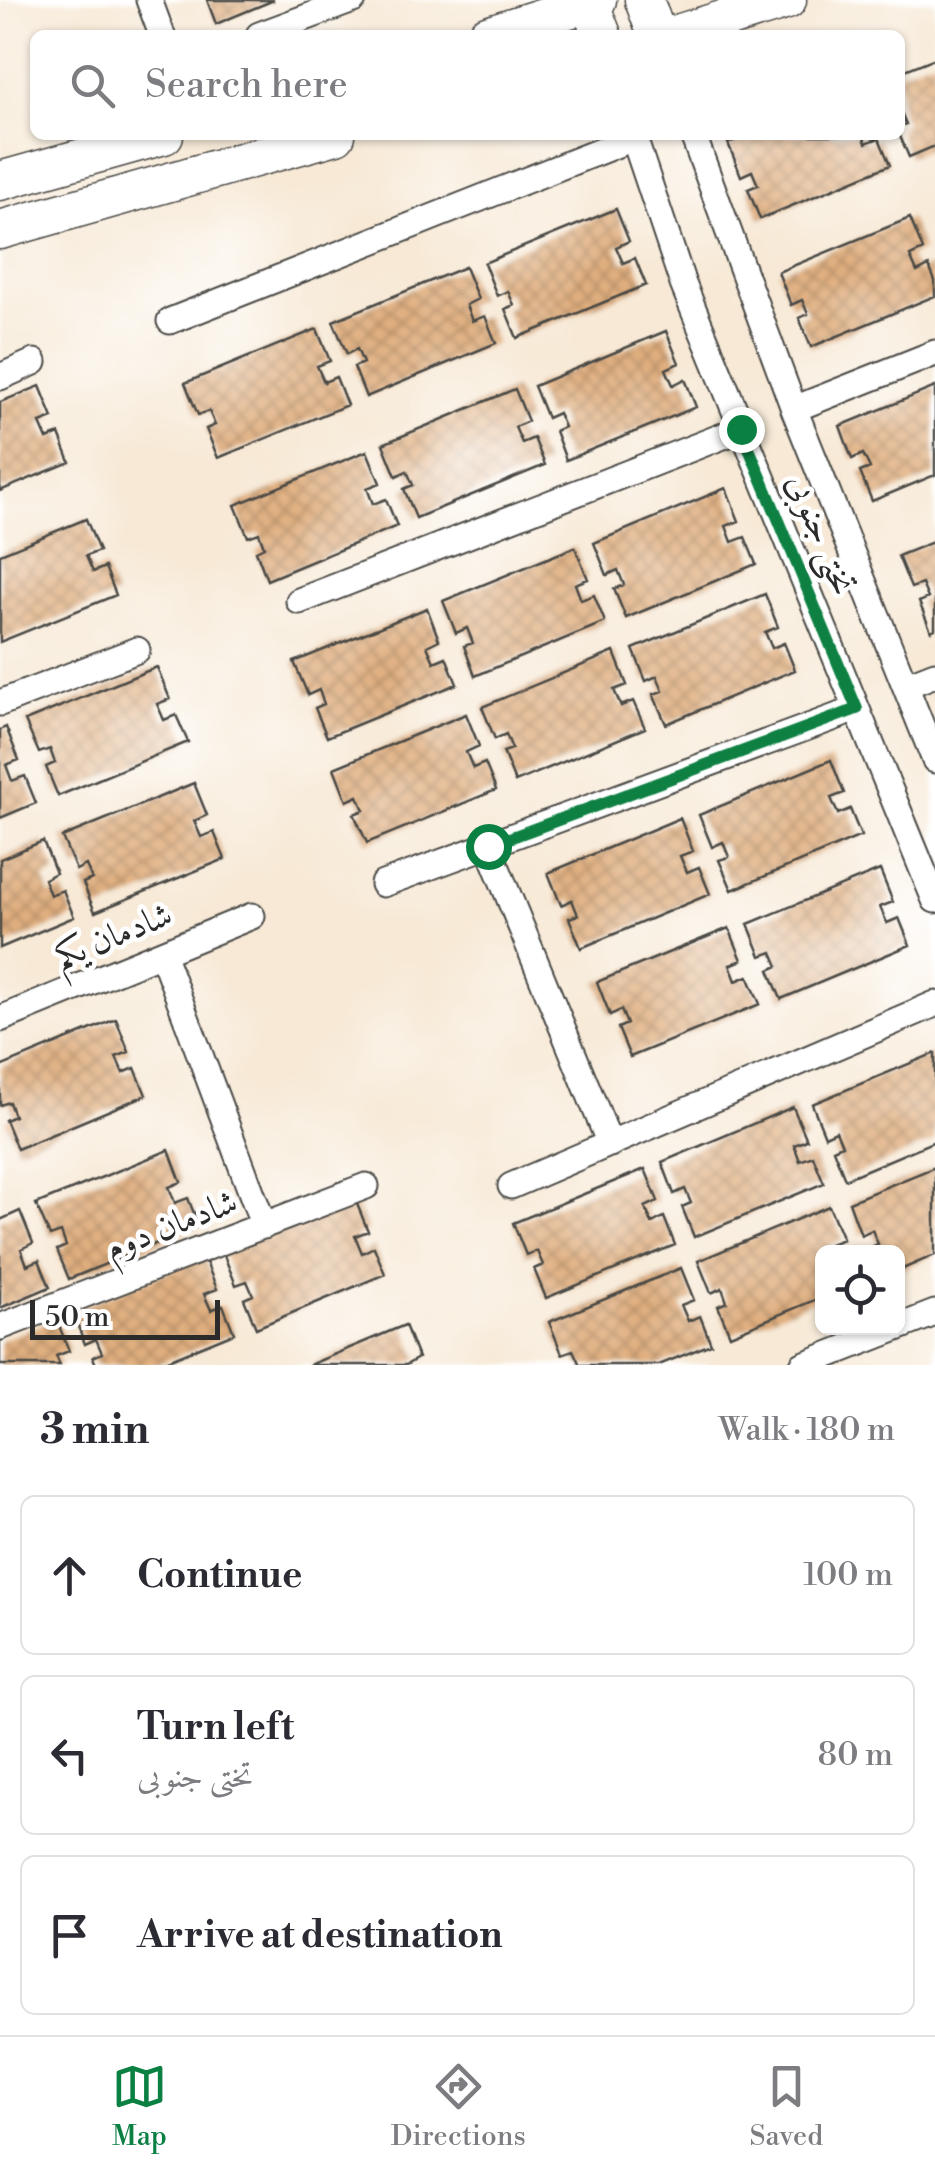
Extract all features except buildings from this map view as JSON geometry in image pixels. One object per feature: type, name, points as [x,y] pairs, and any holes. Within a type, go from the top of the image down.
[{"type":"street","points":[[149,0],[160,30]]},
{"type":"street","points":[[272,30],[353,0]]},
{"type":"street","points":[[644,0],[655,30]]},
{"type":"street","points":[[690,30],[787,0]]},
{"type":"street","points":[[508,30],[594,9]]},
{"type":"street","points":[[0,181],[146,140]]},
{"type":"street","points":[[0,230],[318,140]]},
{"type":"street","points":[[170,321],[623,140]]},
{"type":"street","name":"تختی جنوبی","points":[[634,140],[670,251],[935,900]]},
{"type":"street","name":"تختی جنوبی","points":[[695,140],[794,409],[935,760]]},
{"type":"street","points":[[794,409],[935,352]]},
{"type":"street","points":[[0,377],[34,362]]},
{"type":"street","points":[[299,601],[741,429]]},
{"type":"street","points":[[0,703],[137,650]]},
{"type":"street","points":[[907,685],[935,674]]},
{"type":"street","points":[[383,884],[857,709]]},
{"type":"street","points":[[488,846],[610,1144]]},
{"type":"street","name":"شادمان یکم","points":[[0,1019],[252,916]]},
{"type":"street","points":[[162,953],[264,1226]]},
{"type":"street","points":[[511,1186],[935,1004]]},
{"type":"street","name":"شادمان دوم","points":[[0,1327],[366,1186]]},
{"type":"street","points":[[802,1365],[935,1314]]},
{"type":"route","points":[[488,846],[857,709],[741,429]]}]
